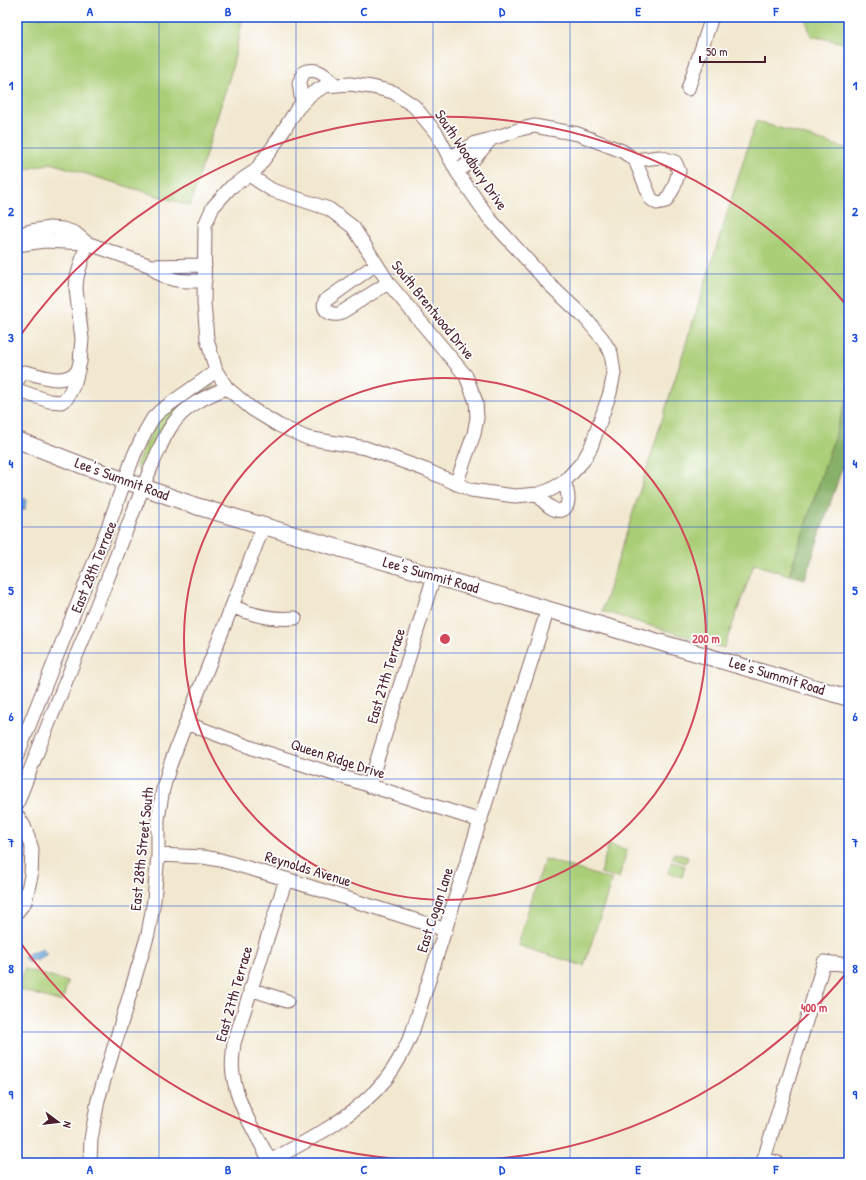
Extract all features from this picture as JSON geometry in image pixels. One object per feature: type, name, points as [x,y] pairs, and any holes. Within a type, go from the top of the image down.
[{"type":"main road","name":"Lee's Summit Road","points":[[17,440],[196,506],[849,698]]},
{"type":"street","points":[[688,89],[712,17]]},
{"type":"street","points":[[302,103],[300,83],[304,72],[312,69],[318,71],[336,85]]},
{"type":"street","name":"South Woodbury Drive","points":[[249,175],[255,171],[274,147],[302,103],[311,94],[325,86],[350,84],[372,87],[393,92],[414,106],[437,134],[449,158],[489,218],[549,284],[585,318],[602,338],[611,353],[614,373],[610,393],[591,447],[583,461],[564,482]]},
{"type":"street","points":[[449,158],[476,143],[534,126],[578,134],[622,151],[636,160]]},
{"type":"street","points":[[458,172],[475,158],[491,139]]},
{"type":"street","points":[[249,175],[232,187],[213,208],[205,225],[204,303],[207,339],[216,371],[227,388],[252,410],[278,425],[307,438],[366,448],[419,467],[471,490],[515,496],[538,494],[550,490],[564,482],[568,491],[566,508],[562,511],[552,509],[542,501],[538,494]]},
{"type":"street","name":"South Brentwood Drive","points":[[249,175],[272,190],[329,209],[353,227],[388,283],[466,376],[476,402],[477,418],[474,434],[456,484]]},
{"type":"street","points":[[17,235],[50,228],[75,233],[87,243]]},
{"type":"street","points":[[17,245],[44,241],[87,243],[151,266],[205,264]]},
{"type":"street","points":[[17,388],[18,390],[49,401],[61,402],[67,398],[75,382],[80,362],[82,339],[76,289],[77,277],[87,243]]},
{"type":"street","points":[[376,264],[325,301],[323,305],[324,309],[331,314],[339,314],[388,283]]},
{"type":"street","points":[[151,266],[164,276],[174,280],[205,281]]},
{"type":"street","points":[[17,381],[22,373],[25,372],[63,380],[71,377],[78,371]]},
{"type":"street","name":"East 28th Terrace","points":[[17,756],[139,443],[153,418],[175,400],[216,371]]},
{"type":"street","name":"East 28th Terrace","points":[[17,804],[70,668],[111,570],[142,487],[164,440],[177,419],[186,409],[214,392],[227,388]]},
{"type":"street","name":"East 28th Street South","points":[[90,1163],[91,1138],[98,1100],[148,934],[154,900],[158,855],[158,819],[163,789],[170,764],[264,525]]},
{"type":"street","name":"East 27th Terrace","points":[[369,786],[434,576]]},
{"type":"street","points":[[232,606],[246,613],[264,618],[295,618]]},
{"type":"street","name":"East Cogan Lane","points":[[269,1162],[344,1119],[364,1103],[387,1078],[401,1057],[412,1034],[548,609]]},
{"type":"street","name":"Queen Ridge Drive","points":[[186,723],[258,750],[481,821]]},
{"type":"street","points":[[17,815],[24,826],[32,849],[31,876],[25,902],[17,912]]},
{"type":"street","name":"Reynolds Avenue","points":[[158,855],[196,856],[220,860],[286,879],[446,930]]},
{"type":"street","name":"East 27th Terrace","points":[[269,1162],[240,1102],[233,1074],[232,1057],[234,1043],[250,989],[286,879]]},
{"type":"street","points":[[778,1163],[764,1159],[824,962],[849,965]]},
{"type":"street","points":[[250,989],[287,1001]]},
{"type":"green space","points":[[17,17],[243,17],[232,69],[190,206],[51,163],[17,172]]},
{"type":"green space","points":[[805,17],[849,17],[849,44],[811,36]]},
{"type":"green space","points":[[756,121],[849,149],[849,393],[789,575],[754,564],[724,648],[602,611]]},
{"type":"green space","points":[[210,384],[213,384],[213,387],[181,410],[143,472],[139,470],[136,464],[156,424],[166,414]]},
{"type":"green space","points":[[849,393],[849,447],[805,579],[789,575]]},
{"type":"green space","points":[[849,447],[849,471],[842,468]]},
{"type":"green space","points":[[609,844],[627,850],[619,878],[600,873]]},
{"type":"green space","points":[[674,853],[688,857],[686,863],[672,859]]},
{"type":"green space","points":[[545,859],[612,880],[584,966],[517,945]]},
{"type":"green space","points":[[671,862],[685,866],[682,877],[668,873]]},
{"type":"green space","points":[[24,969],[68,982],[62,1002],[18,989]]},
{"type":"water","points":[[17,497],[26,499],[25,510],[17,511]]},
{"type":"water","points":[[42,948],[47,954],[36,961],[34,959],[28,963],[24,957],[34,950],[36,952]]}]
